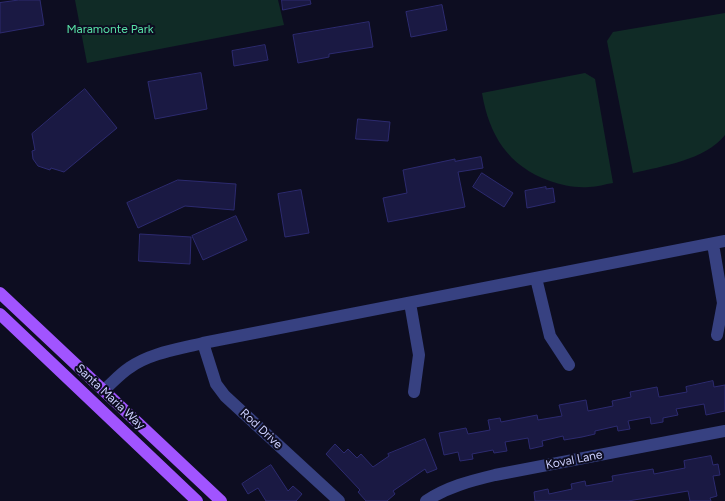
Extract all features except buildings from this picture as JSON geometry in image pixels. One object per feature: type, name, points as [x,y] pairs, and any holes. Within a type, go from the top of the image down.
[{"type":"main road","name":"Santa Maria Way","points":[[0,293],[221,501]]},
{"type":"main road","name":"Santa Maria Way","points":[[0,314],[197,501]]},
{"type":"street","points":[[104,390],[130,367],[147,358],[203,343],[725,241]]},
{"type":"street","points":[[713,244],[723,303],[717,336]]},
{"type":"street","points":[[536,278],[550,336],[569,365]]},
{"type":"street","points":[[410,303],[419,355],[414,392]]},
{"type":"street","name":"Rod Drive","points":[[203,343],[216,384],[225,396],[339,501]]},
{"type":"street","name":"Koval Lane","points":[[426,501],[437,494],[460,484],[725,431]]},
{"type":"green space","name":"Maramonte Park","points":[[75,0],[278,0],[284,25],[87,63]]},
{"type":"green space","points":[[725,13],[725,135],[717,144],[683,161],[633,173],[607,41],[613,32]]},
{"type":"green space","points":[[585,73],[595,79],[613,183],[595,187],[569,186],[550,181],[535,175],[512,158],[503,147],[490,122],[482,93]]}]
